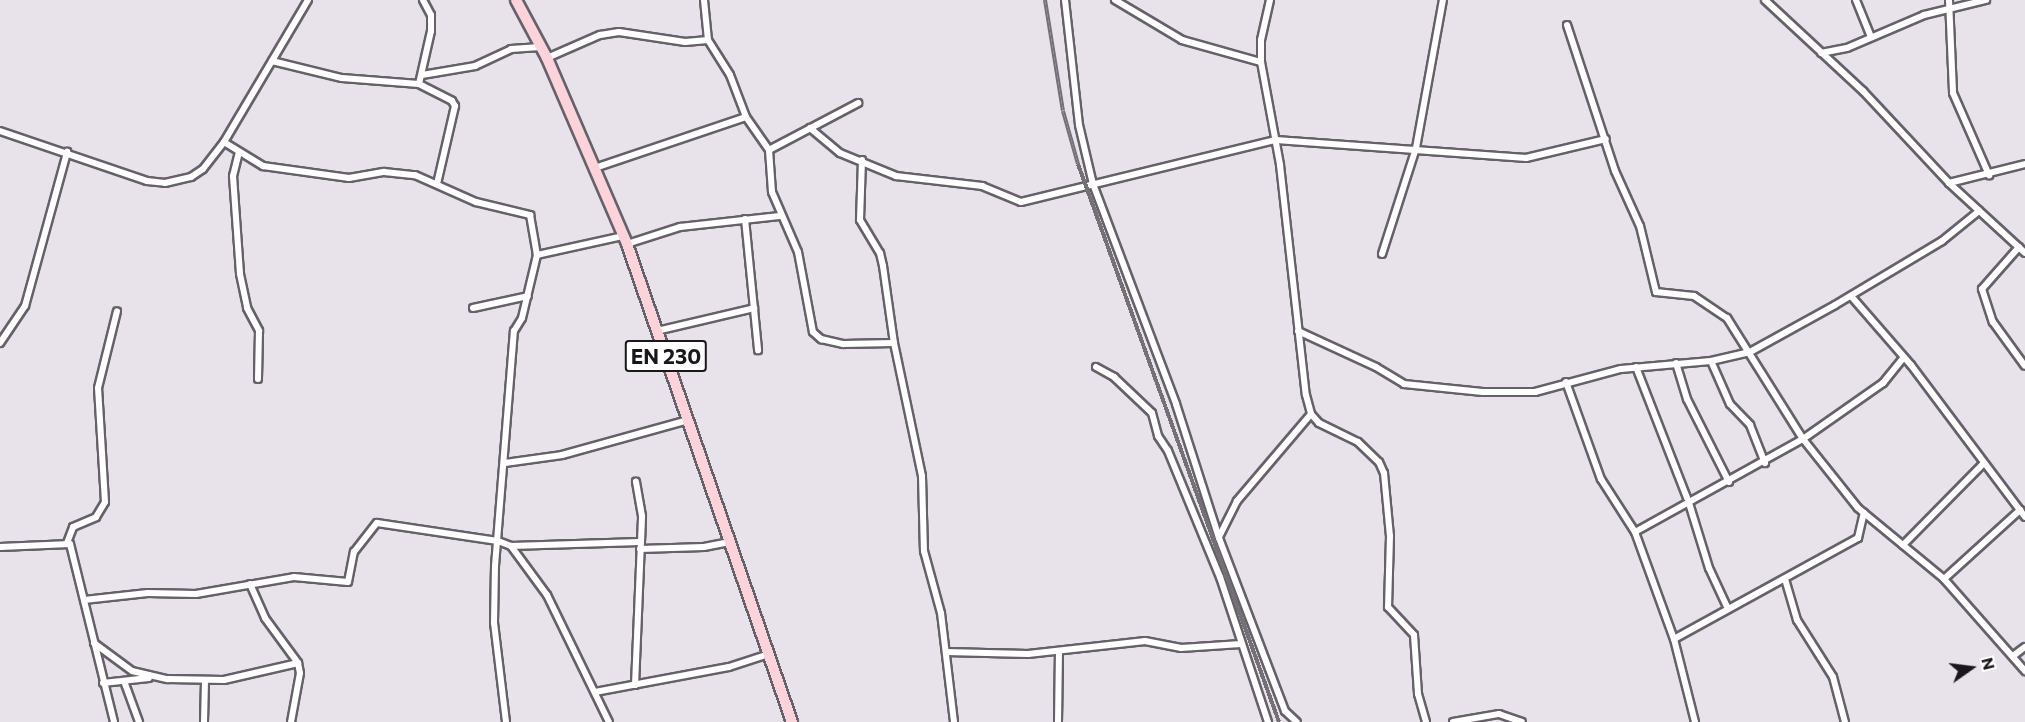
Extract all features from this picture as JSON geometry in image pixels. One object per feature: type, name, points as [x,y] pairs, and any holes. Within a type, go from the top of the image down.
[{"type":"main road","name":"EN 230","points":[[516,0],[547,58],[625,240],[792,722]]},
{"type":"street","points":[[0,130],[67,152],[123,174],[165,183],[179,182],[203,169],[224,142],[308,0]]},
{"type":"street","points":[[419,84],[431,31],[431,15],[423,0]]},
{"type":"street","points":[[704,0],[702,14],[708,40],[730,75],[746,117],[768,150],[772,192],[779,216],[798,252],[802,289],[817,336],[843,344],[894,343]]},
{"type":"street","points":[[1065,0],[1079,124],[1093,184],[1176,404],[1219,538],[1285,711],[1297,722]]},
{"type":"street","points":[[1115,0],[1182,40],[1261,62]]},
{"type":"street","points":[[1270,0],[1260,40],[1261,62],[1276,140],[1298,331],[1311,414],[1328,428],[1358,442],[1379,462],[1384,473],[1389,536],[1388,607],[1414,635],[1418,694],[1426,722]]},
{"type":"street","points":[[1382,254],[1416,148],[1443,0]]},
{"type":"street","points":[[1765,0],[1863,91],[1949,183],[2025,253]]},
{"type":"street","points":[[1856,0],[1870,36]]},
{"type":"street","points":[[1948,0],[1953,93],[1989,175]]},
{"type":"street","points":[[1821,53],[1847,48],[1870,36],[1950,8],[1986,0]]},
{"type":"street","points":[[1567,25],[1606,140],[1640,226],[1654,290],[1702,299],[1727,318],[1803,439],[1864,513],[1944,579],[2025,671]]},
{"type":"street","points":[[547,58],[600,35],[619,32],[685,42],[708,40]]},
{"type":"street","points":[[422,75],[475,66],[511,49],[540,47]]},
{"type":"street","points":[[272,62],[342,78],[419,84],[452,101],[455,106],[437,184]]},
{"type":"street","points":[[768,150],[858,103]]},
{"type":"street","points":[[595,168],[746,117]]},
{"type":"street","points":[[810,128],[834,149],[904,179],[982,186],[1021,201],[1276,140],[1416,148],[1533,158],[1606,140]]},
{"type":"street","points":[[224,142],[263,166],[285,171],[322,172],[349,178],[395,172],[437,184],[476,202],[531,215],[537,255],[528,296],[514,331],[498,541],[494,623],[506,722]]},
{"type":"street","points":[[0,343],[25,306],[67,152]]},
{"type":"street","points":[[239,152],[233,176],[240,274],[247,308],[259,331],[258,379]]},
{"type":"street","points":[[862,160],[860,220],[880,253],[894,343],[922,477],[924,551],[939,601],[954,722]]},
{"type":"street","points":[[1949,183],[1989,175],[2025,164]]},
{"type":"street","points":[[1298,331],[1376,367],[1404,384],[1522,392],[1636,367],[1711,361],[1750,352],[1851,296],[1942,241],[1979,211]]},
{"type":"street","points":[[537,255],[625,240],[680,227],[779,216]]},
{"type":"street","points":[[745,219],[758,350]]},
{"type":"street","points":[[2019,247],[1983,289],[1993,322],[2025,366]]},
{"type":"street","points":[[473,308],[528,296]]},
{"type":"street","points":[[1851,296],[1904,357],[2025,517]]},
{"type":"street","points":[[657,331],[753,308]]},
{"type":"street","points":[[114,722],[84,600],[67,543],[73,527],[96,517],[105,502],[98,388],[117,311]]},
{"type":"street","points":[[1635,532],[1765,463],[1803,439],[1883,383],[1904,357]]},
{"type":"street","points":[[1711,361],[1730,404],[1750,425],[1765,463]]},
{"type":"street","points":[[1676,363],[1687,399],[1729,482]]},
{"type":"street","points":[[1096,367],[1114,376],[1152,413],[1158,436],[1168,451],[1220,577],[1268,722]]},
{"type":"street","points":[[1636,367],[1689,503],[1709,568],[1728,609]]},
{"type":"street","points":[[1566,382],[1601,479],[1635,532],[1674,639],[1695,722]]},
{"type":"street","points":[[1219,538],[1237,501],[1311,414]]},
{"type":"street","points":[[505,463],[562,455],[688,420]]},
{"type":"street","points":[[1903,545],[1983,464]]},
{"type":"street","points":[[635,685],[642,516],[636,482]]},
{"type":"street","points":[[1944,579],[2020,510]]},
{"type":"street","points":[[1674,639],[1858,538],[1864,513]]},
{"type":"street","points":[[84,600],[148,593],[196,594],[294,577],[348,582],[354,552],[377,523],[498,541],[511,546],[704,548],[730,542]]},
{"type":"street","points":[[0,547],[67,543]]},
{"type":"street","points":[[511,546],[547,595],[609,722]]},
{"type":"street","points":[[1785,579],[1797,620],[1833,677],[1845,722]]},
{"type":"street","points":[[249,584],[265,618],[298,663],[300,673],[291,722]]},
{"type":"street","points":[[946,652],[1059,652],[1145,640],[1181,648],[1241,644]]},
{"type":"street","points":[[93,642],[132,671],[152,677],[205,681],[298,663]]},
{"type":"street","points":[[2013,656],[2025,647]]},
{"type":"street","points":[[1058,722],[1059,652]]},
{"type":"street","points":[[595,692],[729,667],[769,654]]},
{"type":"street","points":[[103,683],[152,677]]},
{"type":"street","points":[[124,681],[139,722]]},
{"type":"street","points":[[204,722],[205,681]]},
{"type":"street","points":[[1453,722],[1499,714],[1522,722]]},
{"type":"railway","points":[[1045,0],[1063,111],[1078,164],[1279,722]]}]
